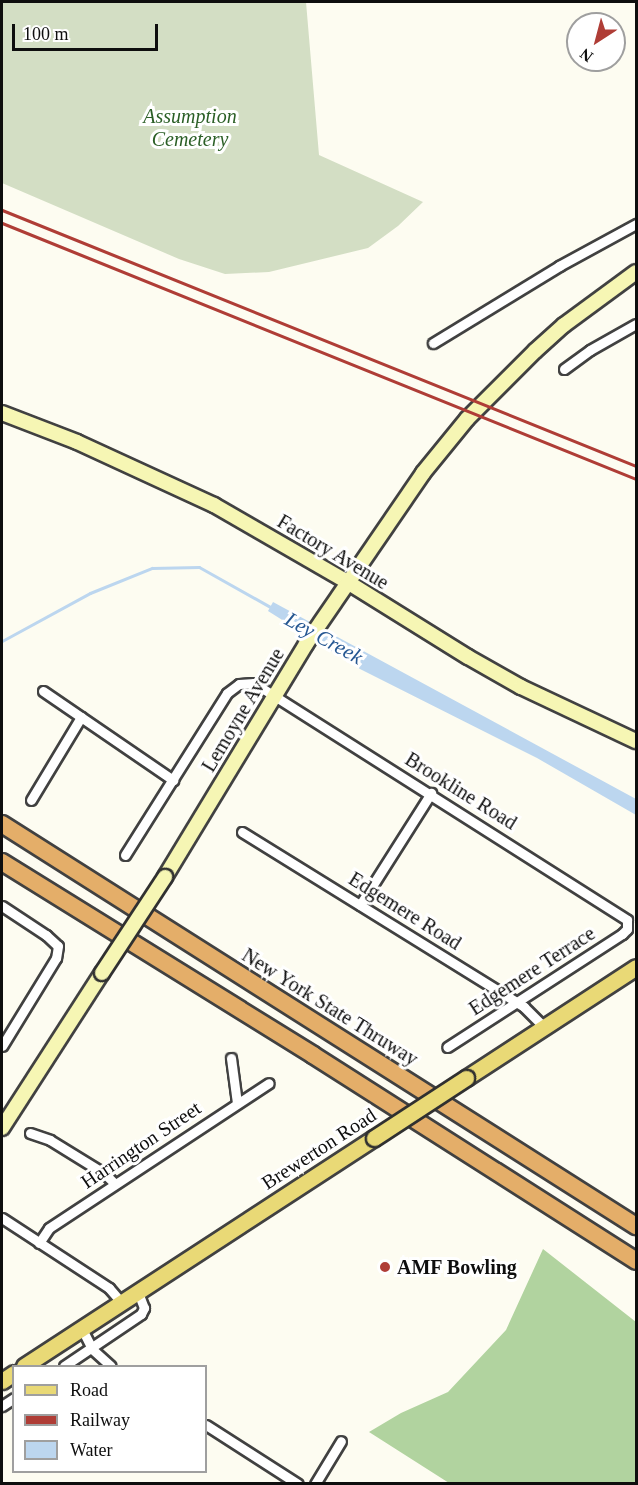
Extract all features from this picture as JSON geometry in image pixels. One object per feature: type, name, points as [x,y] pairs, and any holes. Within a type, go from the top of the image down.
[{"type":"highway","name":"New York State Thruway","points":[[2,824],[636,1227]]},
{"type":"highway","points":[[2,862],[313,1054],[636,1261]]},
{"type":"main road","name":"Brewerton Road","points":[[26,1365],[636,967]]},
{"type":"street","points":[[433,343],[560,266],[636,224]]},
{"type":"street","name":"Lemoyne Avenue","points":[[2,1128],[165,877],[306,645],[423,473],[467,420],[557,332],[636,272]]},
{"type":"street","points":[[564,369],[590,350],[636,324]]},
{"type":"street","name":"Factory Avenue","points":[[4,418],[173,485],[349,583],[521,687],[636,741]]},
{"type":"street","name":"Brookline Road","points":[[125,855],[233,688],[254,682],[627,920]]},
{"type":"street","points":[[43,691],[173,780]]},
{"type":"street","points":[[31,800],[81,717]]},
{"type":"street","points":[[360,905],[431,793]]},
{"type":"street","name":"Edgemere Road","points":[[242,832],[517,1002],[544,1027]]},
{"type":"street","points":[[2,906],[53,940],[58,946],[56,958],[2,1046]]},
{"type":"street","name":"Edgemere Terrace","points":[[447,1047],[622,934],[627,929],[627,920]]},
{"type":"street","points":[[231,1058],[237,1102]]},
{"type":"street","name":"Harrington Street","points":[[39,1243],[49,1228],[269,1083]]},
{"type":"street","points":[[30,1133],[50,1140],[105,1174],[114,1184]]},
{"type":"street","points":[[2,1218],[109,1288],[122,1303]]},
{"type":"street","points":[[66,1365],[141,1314],[144,1308],[138,1292]]},
{"type":"street","points":[[82,1329],[92,1349],[110,1365]]},
{"type":"street","points":[[207,1426],[298,1484]]},
{"type":"street","points":[[315,1484],[341,1441]]},
{"type":"green space","name":"Assumption Cemetery","points":[[2,2],[306,2],[319,155],[423,202],[398,226],[368,248],[269,272],[225,274],[179,259],[2,183]]},
{"type":"green space","points":[[543,1249],[636,1322],[636,1483],[449,1483],[369,1432],[401,1413],[448,1392],[506,1330]]},
{"type":"water","points":[[273,602],[636,799],[636,815],[537,758],[360,669],[268,611]]},
{"type":"waterway","name":"Ley Creek","points":[[2,641],[90,593],[152,568],[199,567],[272,608]]},
{"type":"railway","points":[[2,210],[636,466]]},
{"type":"railway","points":[[2,223],[636,479]]},
{"type":"place","name":"AMF Bowling","points":[[385,1267]]}]
